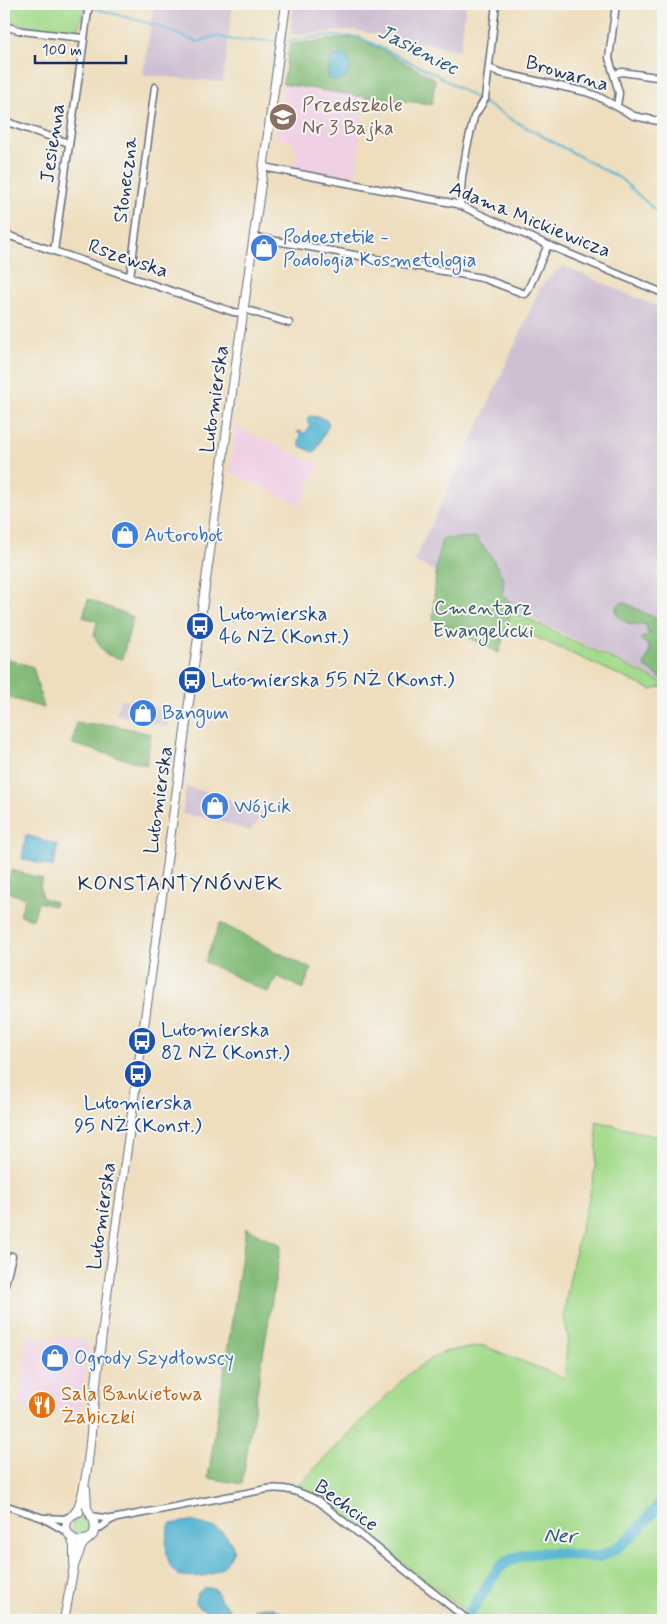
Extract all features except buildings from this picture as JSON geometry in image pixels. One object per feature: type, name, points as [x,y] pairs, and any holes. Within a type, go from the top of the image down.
[{"type":"main road","name":"Lutomierska","points":[[72,1515],[79,1507],[85,1483],[114,1242],[286,4]]},
{"type":"main road","name":"Lutomierska","points":[[85,1483],[87,1508],[90,1516]]},
{"type":"main road","points":[[64,1620],[74,1566],[82,1545],[94,1532],[95,1525],[90,1516],[84,1512],[72,1515],[66,1525],[74,1546],[74,1566]]},
{"type":"main road","points":[[69,1534],[77,1541],[88,1539]]},
{"type":"street","points":[[460,205],[466,146],[474,117],[485,98],[496,4]]},
{"type":"street","points":[[616,4],[609,58],[619,93],[617,106]]},
{"type":"street","name":"Jesienna","points":[[54,251],[89,7]]},
{"type":"street","points":[[4,26],[22,31],[84,38]]},
{"type":"street","name":"Browarna","points":[[489,68],[501,73],[586,92],[634,116],[663,122]]},
{"type":"street","points":[[614,74],[622,72],[663,78]]},
{"type":"street","name":"Słoneczna","points":[[130,277],[155,87]]},
{"type":"street","points":[[4,121],[69,143]]},
{"type":"street","name":"Adama Mickiewicza","points":[[263,167],[460,205],[548,245],[663,293]]},
{"type":"street","name":"Rszewska","points":[[4,234],[232,312],[243,311],[289,323]]},
{"type":"street","points":[[254,237],[482,278],[525,294],[548,245]]},
{"type":"street","points":[[4,1288],[12,1256]]},
{"type":"street","name":"Bechcice","points":[[90,1516],[112,1519],[267,1489],[282,1488],[294,1490],[318,1501],[468,1620]]},
{"type":"street","points":[[4,1505],[44,1518],[69,1534]]},
{"type":"street","points":[[44,1518],[64,1519],[72,1515]]},
{"type":"street","name":"Bechcice","points":[[94,1532],[112,1519]]},
{"type":"shaded area","points":[[154,4],[233,4],[223,82],[143,75]]},
{"type":"shaded area","points":[[294,4],[466,4],[460,50],[354,30],[301,35],[290,34]]},
{"type":"shaded area","points":[[283,84],[365,97],[356,175],[344,173],[340,176],[294,167],[297,152],[292,141],[276,138]]},
{"type":"shaded area","points":[[563,266],[663,309],[663,682],[414,561],[482,418],[542,284]]},
{"type":"shaded area","points":[[235,426],[319,465],[300,505],[230,472]]},
{"type":"shaded area","name":"Bangum","points":[[120,699],[170,711],[167,727],[116,714]]},
{"type":"shaded area","name":"Wójcik","points":[[186,787],[216,794],[264,814],[250,831],[209,818],[182,814]]},
{"type":"shaded area","points":[[27,1336],[55,1341],[56,1336],[89,1341],[79,1417],[18,1408]]},
{"type":"green space","points":[[4,4],[86,4],[77,30],[64,32],[4,21]]},
{"type":"green space","points":[[358,37],[435,79],[432,104],[365,97],[283,84],[290,44]]},
{"type":"green space","name":"Cmentarz Ewangelicki","points":[[475,537],[491,556],[504,580],[502,595],[513,604],[499,653],[433,619],[436,569],[442,539]]},
{"type":"green space","points":[[88,599],[133,617],[122,659],[105,654],[94,636],[97,621],[83,617]]},
{"type":"green space","points":[[623,602],[663,622],[663,677],[661,678],[644,666],[650,650],[647,644],[640,639],[651,633],[647,632],[647,627],[644,624],[636,625],[629,623],[616,614],[616,607]]},
{"type":"green space","points":[[511,611],[663,683],[663,686],[652,690],[507,624]]},
{"type":"green space","points":[[4,658],[33,667],[44,708],[4,696]]},
{"type":"green space","points":[[76,723],[113,725],[151,734],[146,765],[73,744]]},
{"type":"green space","points":[[11,870],[43,879],[40,884],[42,898],[55,902],[54,906],[38,902],[33,919],[20,915],[25,898],[4,891],[4,883],[8,884]]},
{"type":"green space","points":[[220,923],[311,969],[303,989],[277,976],[269,993],[205,962]]},
{"type":"green space","points":[[663,1097],[663,1620],[477,1620],[320,1499],[296,1488],[410,1373],[436,1355],[447,1351],[484,1346],[564,1378],[568,1337],[564,1316],[565,1307],[580,1231],[594,1177],[597,1150],[596,1121],[657,1137]]},
{"type":"green space","points":[[246,1228],[281,1245],[242,1484],[208,1478]]},
{"type":"green space","points":[[77,1517],[85,1517],[90,1522],[88,1533],[77,1535],[72,1530],[72,1522]]},
{"type":"water","points":[[348,55],[350,66],[347,75],[340,80],[328,78],[331,56]]},
{"type":"water","points":[[309,416],[327,420],[329,424],[316,451],[313,452],[300,446],[299,440],[301,436],[297,432],[305,433],[310,426],[307,420]]},
{"type":"water","points":[[26,835],[58,845],[53,867],[22,859]]},
{"type":"water","points":[[190,1521],[222,1532],[227,1536],[234,1549],[225,1565],[212,1574],[196,1577],[178,1575],[171,1566],[167,1556],[166,1545],[170,1524]]},
{"type":"water","points":[[204,1588],[214,1588],[220,1599],[239,1620],[216,1620],[197,1604],[195,1601],[197,1594]]},
{"type":"water","points":[[267,1607],[297,1620],[253,1620],[256,1612],[254,1609]]},
{"type":"waterway","name":"Jasieniec","points":[[71,4],[86,7]]},
{"type":"waterway","name":"Jasieniec","points":[[90,7],[158,26],[197,42],[216,36],[233,40],[279,41]]},
{"type":"waterway","name":"Jasieniec","points":[[283,41],[324,36],[359,37],[435,74],[511,119],[621,179],[655,210],[663,213]]},
{"type":"waterway","name":"Ner","points":[[465,1620],[499,1568],[510,1560],[534,1553],[598,1557],[626,1541],[663,1500]]},
{"type":"place","name":"Przedszkole Nr 3 Bajka","points":[[283,117]]},
{"type":"place","name":"Podoestetik - Podologia Kosmetologia","points":[[264,248]]},
{"type":"place","name":"Autorobot","points":[[125,535]]},
{"type":"place","name":"Lutomierska 46 NŻ (Konst.)","points":[[200,626]]},
{"type":"place","name":"Lutomierska 55 NŻ (Konst.)","points":[[192,680]]},
{"type":"place","name":"Bangum","points":[[143,713]]},
{"type":"place","name":"Wójcik","points":[[215,806]]},
{"type":"place","name":"Lutomierska 82 NŻ (Konst.)","points":[[142,1041]]},
{"type":"place","name":"Lutomierska 95 NŻ (Konst.)","points":[[138,1074]]},
{"type":"place","name":"Ogrody Szydłowscy","points":[[55,1358]]},
{"type":"place","name":"Sala Bankietowa Żabiczki","points":[[42,1405]]},
{"type":"district","name":"KONSTANTYNÓWEK","points":[[180,884]]}]
